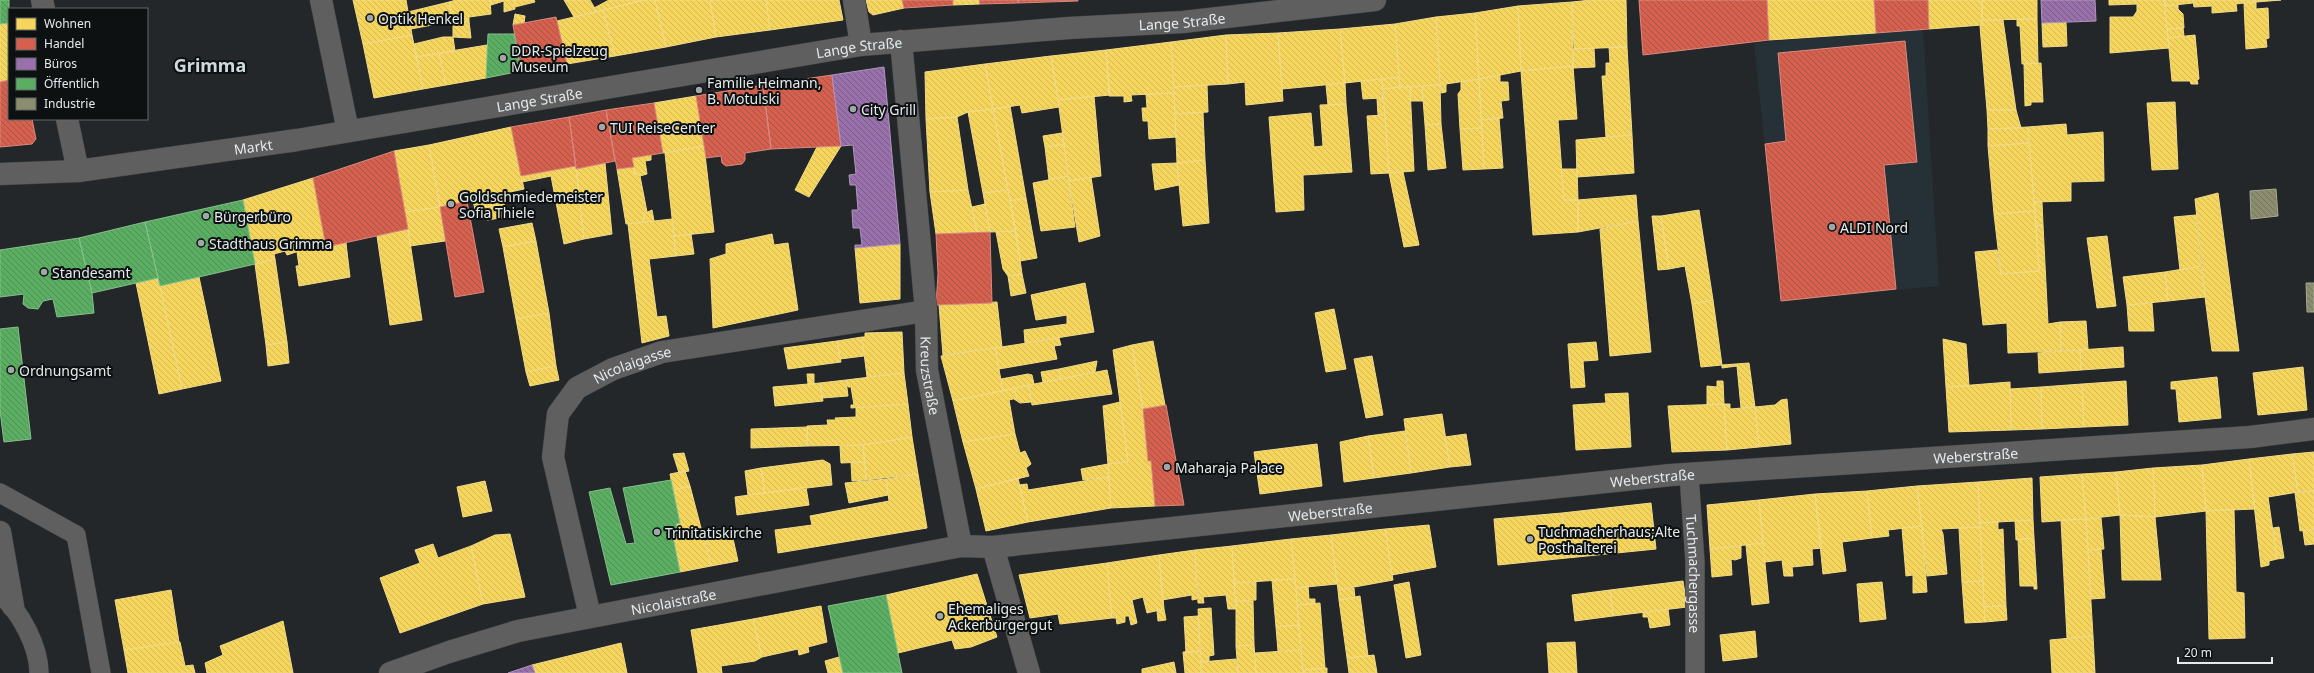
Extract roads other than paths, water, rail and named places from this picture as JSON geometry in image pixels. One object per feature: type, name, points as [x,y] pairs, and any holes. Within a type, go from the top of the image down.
[{"type":"street","points":[[321,0],[348,131]]},
{"type":"street","points":[[854,0],[861,45]]},
{"type":"street","name":"Lange Straße","points":[[348,131],[861,45],[1183,22],[1375,0]]},
{"type":"street","name":"Kreuzstraße","points":[[901,41],[926,311],[927,370],[961,546]]},
{"type":"street","points":[[67,120],[78,171]]},
{"type":"street","name":"Markt","points":[[0,174],[78,171],[348,131]]},
{"type":"street","name":"Nicolaigasse","points":[[590,616],[553,457],[558,414],[576,388],[613,369],[662,352],[926,311]]},
{"type":"street","name":"Weberstraße","points":[[993,547],[1689,475],[2250,437],[2314,429]]},
{"type":"street","points":[[0,532],[6,600]]},
{"type":"street","points":[[961,546],[993,547],[1030,673]]},
{"type":"street","name":"Nicolaistraße","points":[[390,673],[449,652],[518,631],[961,546]]},
{"type":"lane","name":"Tuchmachergasse","points":[[1689,475],[1696,562],[1695,673]]},
{"type":"lane","points":[[0,493],[76,535],[101,673]]},
{"type":"lane","points":[[6,600],[29,634],[39,673]]},
{"type":"place","name":"Optik Henkel","points":[[370,18]]},
{"type":"place","name":"DDR-Spielzeug Museum","points":[[503,58]]},
{"type":"place","name":"Familie Heimann, B. Motulski","points":[[699,90]]},
{"type":"place","name":"City Grill","points":[[853,109]]},
{"type":"place","name":"TUI ReiseCenter","points":[[602,127]]},
{"type":"place","name":"Goldschmiedemeister Sofia Thiele","points":[[451,204]]},
{"type":"place","name":"Bürgerbüro","points":[[206,216]]},
{"type":"place","name":"ALDI Nord","points":[[1832,227]]},
{"type":"place","name":"Stadthaus Grimma","points":[[201,243]]},
{"type":"place","name":"Standesamt","points":[[44,272]]},
{"type":"place","name":"Ordnungsamt","points":[[11,370]]},
{"type":"place","name":"Maharaja Palace","points":[[1167,467]]},
{"type":"place","name":"Trinitatiskirche","points":[[657,532]]},
{"type":"place","name":"Tuchmacherhaus;Alte Posthalterei","points":[[1530,539]]},
{"type":"place","name":"Ehemaliges Ackerbürgergut","points":[[940,616]]},
{"type":"district","name":"Grimma","points":[[210,65]]}]
